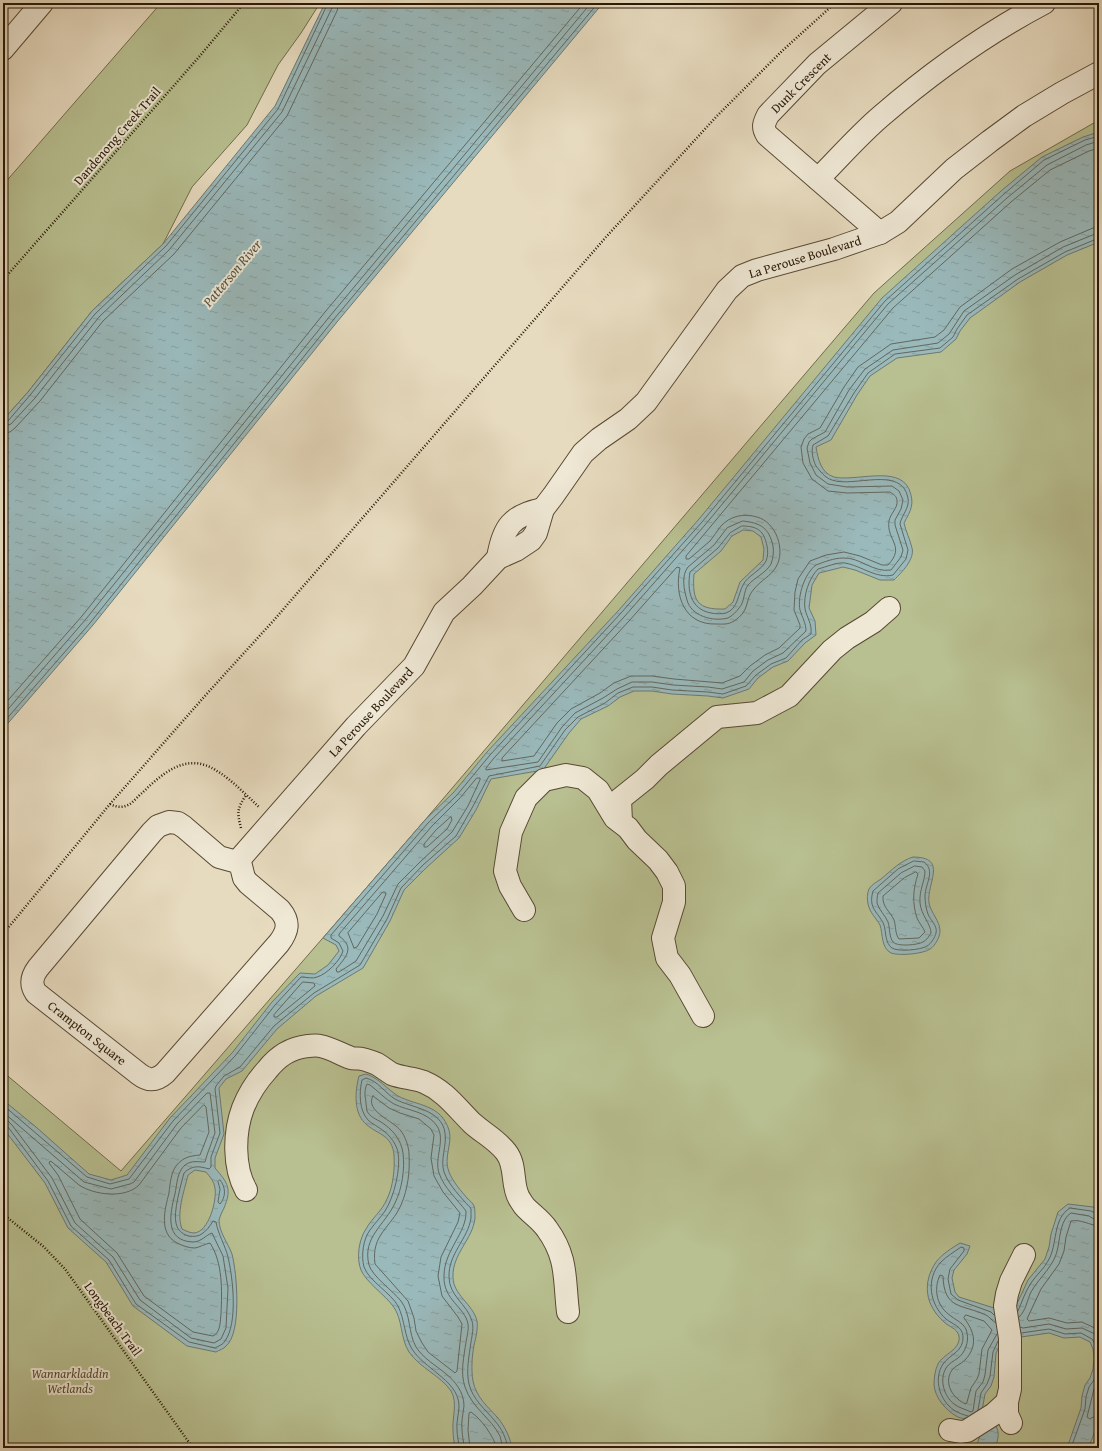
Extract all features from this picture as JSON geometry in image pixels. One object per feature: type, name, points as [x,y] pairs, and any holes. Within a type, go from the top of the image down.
[{"type":"street","points":[[3,48],[42,3]]},
{"type":"street","name":"Dunk Crescent","points":[[880,233],[767,135],[764,129],[768,114],[817,64],[891,3]]},
{"type":"street","points":[[818,179],[879,118],[920,84],[960,54],[1015,18],[1044,3]]},
{"type":"street","name":"La Perouse Boulevard","points":[[238,862],[356,726],[409,671],[423,651],[443,615],[498,558],[502,538],[511,523],[524,514],[543,509],[583,453],[599,439],[628,419],[646,402],[727,290],[742,276],[758,270],[834,249],[880,233],[898,222],[954,169],[1024,116],[1099,73]]},
{"type":"street","points":[[620,822],[620,799],[717,717],[757,713],[789,696],[832,650],[847,638],[873,622],[888,608]]},
{"type":"street","points":[[524,910],[510,886],[505,870],[511,832],[526,798],[544,780],[566,775],[583,778],[598,790],[615,818],[628,828],[648,852],[658,860],[667,872],[674,886],[674,902],[663,938],[667,958],[680,975],[703,1016]]},
{"type":"street","name":"Crampton Square","points":[[169,822],[178,823],[220,857],[238,862],[241,866],[244,878],[248,883],[285,916],[286,930],[279,943],[162,1076],[149,1079],[142,1076],[34,991],[32,978],[36,971],[158,826],[169,822]]},
{"type":"street","points":[[246,1190],[241,1181],[237,1163],[237,1145],[242,1113],[247,1097],[258,1080],[282,1054],[298,1047],[318,1045],[339,1051],[352,1058],[362,1059],[376,1064],[392,1074],[425,1082],[442,1091],[472,1123],[496,1141],[507,1153],[514,1168],[518,1195],[525,1208],[537,1217],[547,1228],[557,1243],[563,1261],[566,1279],[568,1312]]},
{"type":"street","points":[[959,1430],[1009,1402],[1010,1338],[1005,1306],[1006,1294],[1024,1255]]},
{"type":"path","name":"Dandenong Creek Trail","points":[[3,280],[194,63],[244,3]]},
{"type":"path","points":[[3,934],[110,804],[274,620],[525,330],[687,147],[782,51],[835,3]]},
{"type":"path","points":[[110,804],[118,807],[128,805],[157,778],[171,768],[193,763],[202,764],[217,771],[274,821]]},
{"type":"path","points":[[246,795],[238,807],[238,817],[244,836],[253,844]]},
{"type":"path","name":"Longbeach Trail","points":[[3,1214],[44,1247],[65,1269],[193,1448]]},
{"type":"green space","points":[[161,3],[320,3],[278,65],[247,125],[192,187],[163,244],[92,311],[28,392],[3,420],[3,185]]},
{"type":"green space","name":"Wannarkladdin Wetlands","points":[[1099,120],[1099,1448],[3,1448],[3,1072],[121,1171],[425,820],[874,293],[1010,171]]},
{"type":"water","name":"Patterson River","points":[[325,3],[603,3],[337,322],[93,625],[3,729],[3,420],[28,392],[92,311],[163,244],[275,106]]},
{"type":"water","points":[[1099,132],[1099,242],[1067,255],[1020,282],[970,318],[956,339],[941,352],[897,358],[870,376],[857,395],[831,440],[816,447],[823,469],[834,477],[853,478],[886,476],[896,478],[903,482],[909,489],[912,503],[909,514],[904,523],[911,545],[912,557],[904,569],[894,580],[880,580],[843,567],[819,573],[812,585],[809,608],[815,621],[816,635],[805,643],[788,661],[773,667],[758,678],[749,689],[723,698],[652,691],[634,691],[620,697],[608,706],[581,719],[569,733],[543,770],[491,779],[476,810],[459,838],[404,890],[390,921],[363,968],[316,996],[277,1029],[242,1071],[226,1079],[219,1088],[224,1134],[215,1158],[215,1168],[226,1182],[228,1196],[219,1220],[219,1224],[232,1254],[237,1288],[236,1316],[231,1339],[223,1349],[216,1352],[187,1346],[133,1306],[106,1262],[68,1228],[45,1183],[3,1128],[3,1100],[89,1174],[111,1180],[127,1175],[170,1118],[232,1053],[272,1002],[300,973],[315,974],[328,965],[339,951],[336,945],[323,938],[425,820],[454,792],[487,752],[618,611],[699,519],[882,298],[1001,191],[1042,157],[1083,137]],"holes":[[[743,530],[753,531],[761,537],[764,549],[763,560],[740,582],[733,602],[725,609],[708,608],[698,602],[694,591],[694,574],[721,551],[732,536]],[[195,1170],[206,1172],[212,1179],[215,1188],[215,1200],[208,1221],[204,1227],[194,1233],[182,1229],[180,1223],[180,1209],[188,1175]]]},
{"type":"water","points":[[913,857],[924,858],[930,862],[933,867],[929,903],[939,924],[940,933],[935,944],[927,951],[911,954],[895,954],[891,953],[885,948],[880,925],[872,913],[867,901],[868,892],[872,886],[896,866]]},
{"type":"water","points":[[366,1074],[379,1081],[398,1096],[434,1110],[445,1121],[449,1130],[450,1140],[447,1156],[447,1167],[457,1186],[473,1204],[475,1210],[475,1218],[471,1233],[456,1261],[453,1277],[456,1289],[472,1309],[477,1321],[477,1333],[472,1358],[473,1381],[477,1392],[486,1406],[498,1418],[505,1429],[512,1448],[455,1448],[453,1437],[454,1400],[451,1391],[442,1381],[419,1363],[409,1352],[404,1341],[396,1311],[390,1302],[363,1275],[359,1265],[359,1249],[362,1238],[368,1225],[387,1199],[392,1183],[394,1166],[394,1155],[391,1143],[388,1139],[362,1120],[357,1109],[356,1095],[359,1076]]},
{"type":"water","points":[[1068,1204],[1093,1207],[1099,1212],[1099,1410],[1094,1434],[1088,1448],[1067,1448],[1081,1408],[1085,1385],[1090,1378],[1093,1369],[1093,1349],[1090,1342],[1080,1337],[1064,1338],[1049,1333],[1021,1337],[1014,1334],[1001,1343],[996,1353],[994,1377],[991,1386],[985,1394],[982,1411],[991,1419],[998,1431],[995,1448],[976,1448],[980,1435],[967,1420],[959,1418],[945,1407],[935,1390],[934,1377],[938,1364],[940,1360],[955,1348],[959,1341],[959,1336],[955,1329],[946,1324],[938,1315],[929,1301],[927,1286],[932,1270],[936,1262],[947,1251],[960,1243],[970,1246],[967,1254],[954,1270],[952,1278],[955,1292],[959,1297],[994,1308],[1000,1315],[1014,1310],[1028,1280],[1045,1259],[1058,1212]]}]
